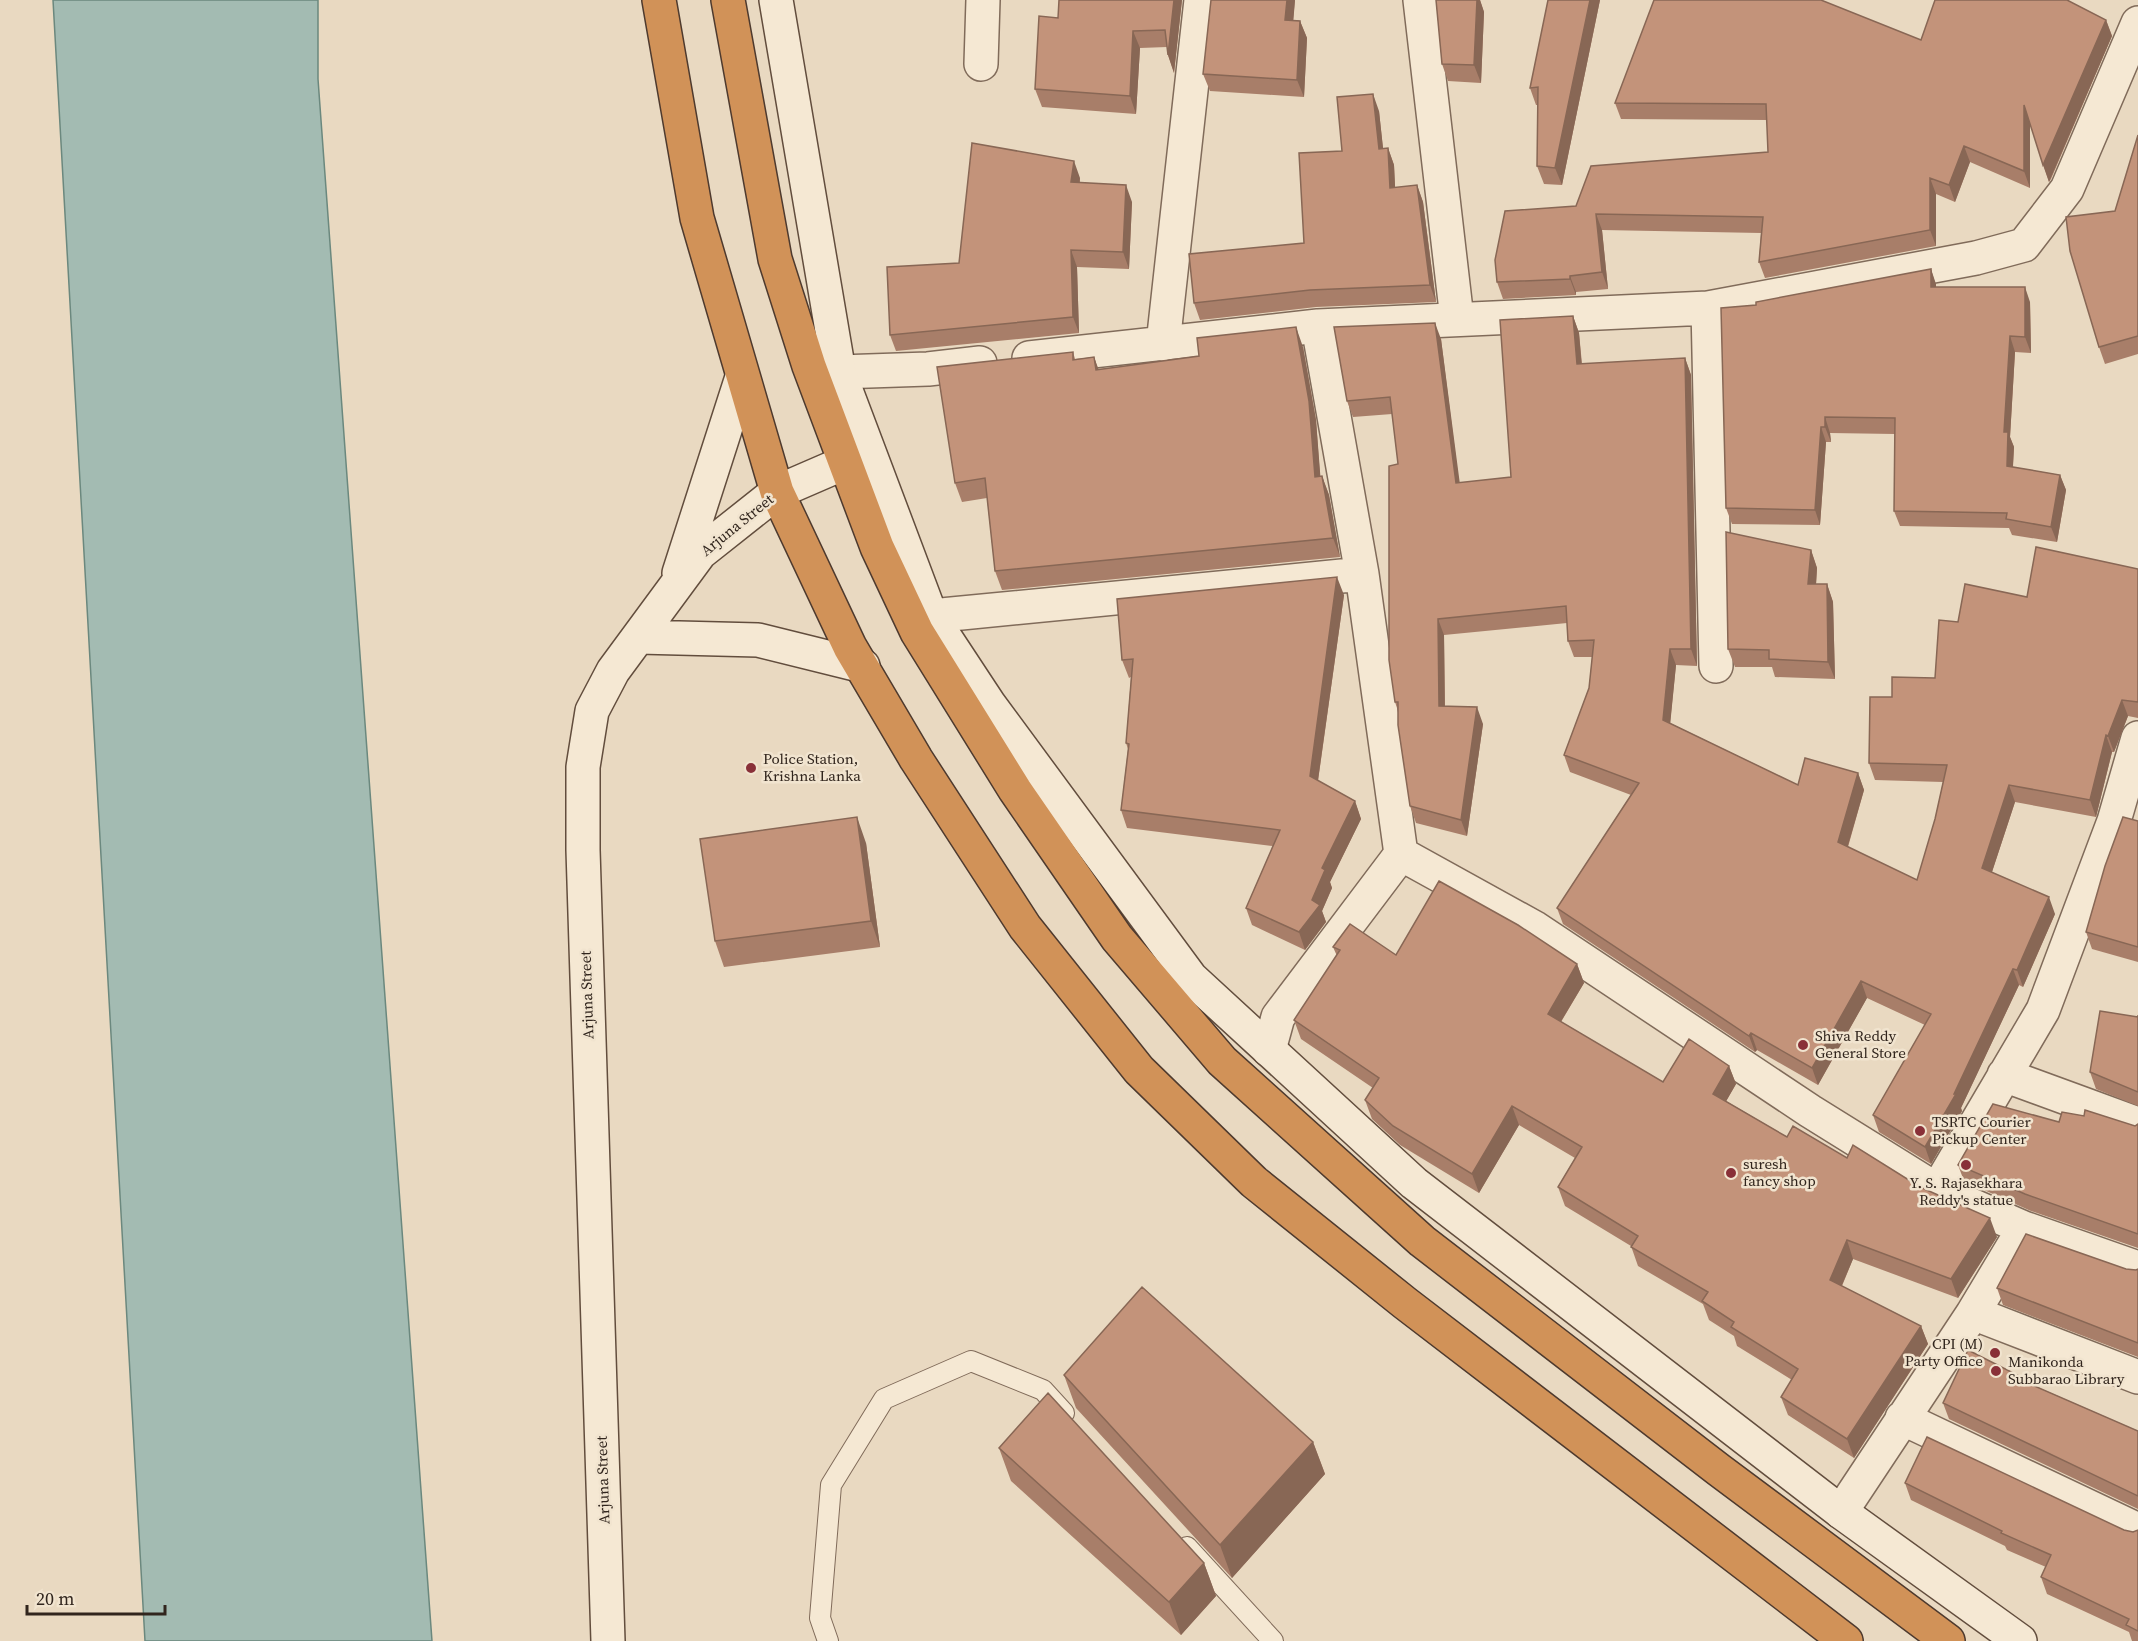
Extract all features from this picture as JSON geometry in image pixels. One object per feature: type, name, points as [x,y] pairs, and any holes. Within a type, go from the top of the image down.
[{"type":"highway","points":[[658,0],[697,218],[777,492],[850,647],[916,759],[1025,927],[1147,1078],[1263,1189],[1405,1304],[1846,1641]]},
{"type":"highway","points":[[728,0],[775,259],[844,463],[877,547],[917,632],[1015,789],[1117,938],[1222,1061],[1422,1241],[1719,1470],[1948,1641]]},
{"type":"street","points":[[776,0],[838,372],[931,616],[989,705],[1191,978],[1414,1183],[1841,1512],[2020,1641]]},
{"type":"street","points":[[981,64],[983,0]]},
{"type":"street","points":[[1163,344],[1201,0]]},
{"type":"street","points":[[1420,0],[1458,319]]},
{"type":"street","points":[[838,372],[928,369],[1318,326],[1708,308],[1976,258],[2024,245],[2067,189],[2138,23]]},
{"type":"street","points":[[1708,308],[1716,666]]},
{"type":"street","points":[[1269,1050],[1278,1017],[1401,854],[1362,574],[1318,326]]},
{"type":"street","points":[[672,591],[742,377]]},
{"type":"street","name":"Arjuna Street","points":[[608,1641],[583,862],[583,766],[592,711],[614,671],[700,553],[777,492],[844,463]]},
{"type":"street","points":[[931,616],[1362,574]]},
{"type":"street","points":[[639,637],[758,640],[862,666]]},
{"type":"street","points":[[1937,1190],[2043,1010],[2114,821],[2138,738]]},
{"type":"street","points":[[1401,854],[1535,928],[1810,1111],[1937,1190],[2024,1228],[2138,1268]]},
{"type":"street","points":[[2004,1076],[2138,1124]]},
{"type":"street","points":[[1841,1512],[1972,1313],[2024,1228]]},
{"type":"street","points":[[1972,1313],[2138,1377]]},
{"type":"street","points":[[1902,1418],[2138,1530]]},
{"type":"lane","points":[[828,1641],[820,1618],[831,1485],[884,1399],[972,1361],[1043,1390],[1075,1424]]},
{"type":"lane","points":[[1178,1537],[1273,1641]]},
{"type":"shaded area","points":[[53,0],[318,0],[318,79],[432,1641],[145,1641]]},
{"type":"building","points":[[1059,0],[1174,0],[1168,55],[1165,30],[1133,31],[1130,96],[1035,89],[1039,16],[1058,18]]},
{"type":"building","points":[[1211,0],[1287,0],[1285,20],[1300,21],[1297,80],[1203,74]]},
{"type":"building","points":[[1436,0],[1477,0],[1474,65],[1442,64]]},
{"type":"building","points":[[1548,0],[1590,0],[1555,168],[1537,166],[1538,87],[1530,88]]},
{"type":"building","points":[[1654,0],[1821,0],[1921,40],[1935,0],[2067,0],[2106,20],[2043,165],[2024,105],[2024,171],[1964,146],[1949,185],[1930,178],[1930,230],[1759,262],[1763,217],[1596,214],[1602,272],[1570,276],[1570,279],[1497,282],[1495,260],[1505,211],[1576,206],[1591,166],[1768,152],[1766,104],[1615,103]]},
{"type":"building","points":[[1373,94],[1379,149],[1388,148],[1390,188],[1417,185],[1430,285],[1310,290],[1194,303],[1189,254],[1304,243],[1299,153],[1342,151],[1337,97]]},
{"type":"building","points":[[2138,135],[2138,336],[2099,347],[2070,251],[2066,217],[2115,211]]},
{"type":"building","points":[[972,143],[1074,161],[1071,182],[1126,185],[1123,252],[1071,250],[1073,317],[890,335],[887,267],[959,263]]},
{"type":"building","points":[[1931,269],[1931,287],[2025,287],[2025,337],[2010,336],[2004,432],[2008,432],[2007,466],[2060,475],[2051,527],[2006,519],[2007,513],[1894,511],[1895,418],[1825,417],[1825,427],[1821,427],[1815,510],[1726,508],[1721,308],[1756,305],[1756,302]]},
{"type":"building","points":[[1573,316],[1577,364],[1685,358],[1691,649],[1670,649],[1663,720],[1798,785],[1805,758],[1858,773],[1838,842],[1917,880],[1935,819],[1947,765],[1869,763],[1870,697],[1892,697],[1892,677],[1935,678],[1939,620],[1958,622],[1965,584],[2027,597],[2036,547],[2138,569],[2138,702],[2122,700],[2108,736],[2106,735],[2090,800],[2009,785],[1982,868],[2049,897],[2017,970],[2013,969],[1954,1094],[1956,1094],[1925,1147],[1873,1115],[1931,1014],[1861,981],[1812,1068],[1751,1033],[1749,1036],[1557,908],[1639,783],[1564,755],[1589,688],[1594,640],[1568,641],[1566,606],[1438,619],[1439,706],[1477,707],[1461,820],[1410,806],[1398,725],[1398,702],[1395,702],[1389,660],[1389,466],[1398,464],[1390,397],[1347,401],[1334,327],[1435,323],[1456,483],[1511,477],[1500,320]]},
{"type":"building","points":[[1296,327],[1309,401],[1315,477],[1322,476],[1333,538],[995,571],[985,478],[955,483],[937,367],[1073,352],[1073,360],[1094,357],[1096,370],[1199,356],[1197,338]]},
{"type":"building","points":[[1726,532],[1811,550],[1808,584],[1827,584],[1828,662],[1769,659],[1769,650],[1728,649]]},
{"type":"building","points":[[1337,577],[1310,776],[1355,801],[1322,868],[1325,870],[1312,900],[1320,905],[1299,932],[1246,908],[1280,830],[1121,810],[1129,744],[1126,743],[1133,659],[1122,660],[1117,599]]},
{"type":"building","points":[[857,817],[871,921],[715,941],[700,839]]},
{"type":"building","points":[[2123,817],[2138,821],[2138,947],[2086,932],[2105,866]]},
{"type":"building","points":[[1439,881],[1518,925],[1577,964],[1548,1014],[1663,1082],[1689,1039],[1729,1066],[1713,1094],[1787,1137],[1793,1126],[1847,1158],[1853,1145],[1920,1187],[1990,1218],[1951,1279],[1847,1240],[1830,1280],[1921,1326],[1847,1439],[1781,1397],[1798,1369],[1731,1327],[1734,1322],[1702,1301],[1708,1292],[1631,1247],[1638,1236],[1558,1187],[1582,1147],[1512,1106],[1472,1174],[1393,1126],[1365,1100],[1379,1078],[1294,1020],[1340,950],[1333,947],[1350,924],[1396,955]]},
{"type":"building","points":[[2100,1011],[2138,1017],[2138,1092],[2090,1072]]},
{"type":"building","points":[[1993,1104],[2059,1122],[2062,1112],[2084,1116],[2085,1110],[2135,1126],[2138,1124],[2138,1234],[2025,1194],[1958,1165]]},
{"type":"building","points":[[2026,1234],[2126,1269],[2138,1269],[2138,1343],[1997,1288]]},
{"type":"building","points":[[1142,1287],[1313,1442],[1220,1545],[1064,1375]]},
{"type":"building","points":[[1968,1350],[2033,1383],[2032,1385],[2138,1431],[2138,1496],[1943,1403]]},
{"type":"building","points":[[1048,1393],[1204,1563],[1169,1602],[999,1448]]},
{"type":"building","points":[[1927,1437],[2124,1530],[2133,1532],[2138,1530],[2138,1631],[2126,1625],[2129,1619],[2041,1577],[2051,1555],[2001,1533],[2002,1531],[1905,1483]]},
{"type":"place","name":"Police Station, Krishna Lanka","points":[[751,768]]},
{"type":"place","name":"Shiva Reddy General Store","points":[[1803,1045]]},
{"type":"place","name":"TSRTC Courier Pickup Center","points":[[1920,1131]]},
{"type":"place","name":"Y. S. Rajasekhara Reddy's statue","points":[[1966,1165]]},
{"type":"place","name":"suresh fancy shop","points":[[1731,1173]]},
{"type":"place","name":"CPI (M) Party Office","points":[[1995,1353]]},
{"type":"place","name":"Manikonda Subbarao Library","points":[[1996,1371]]}]
